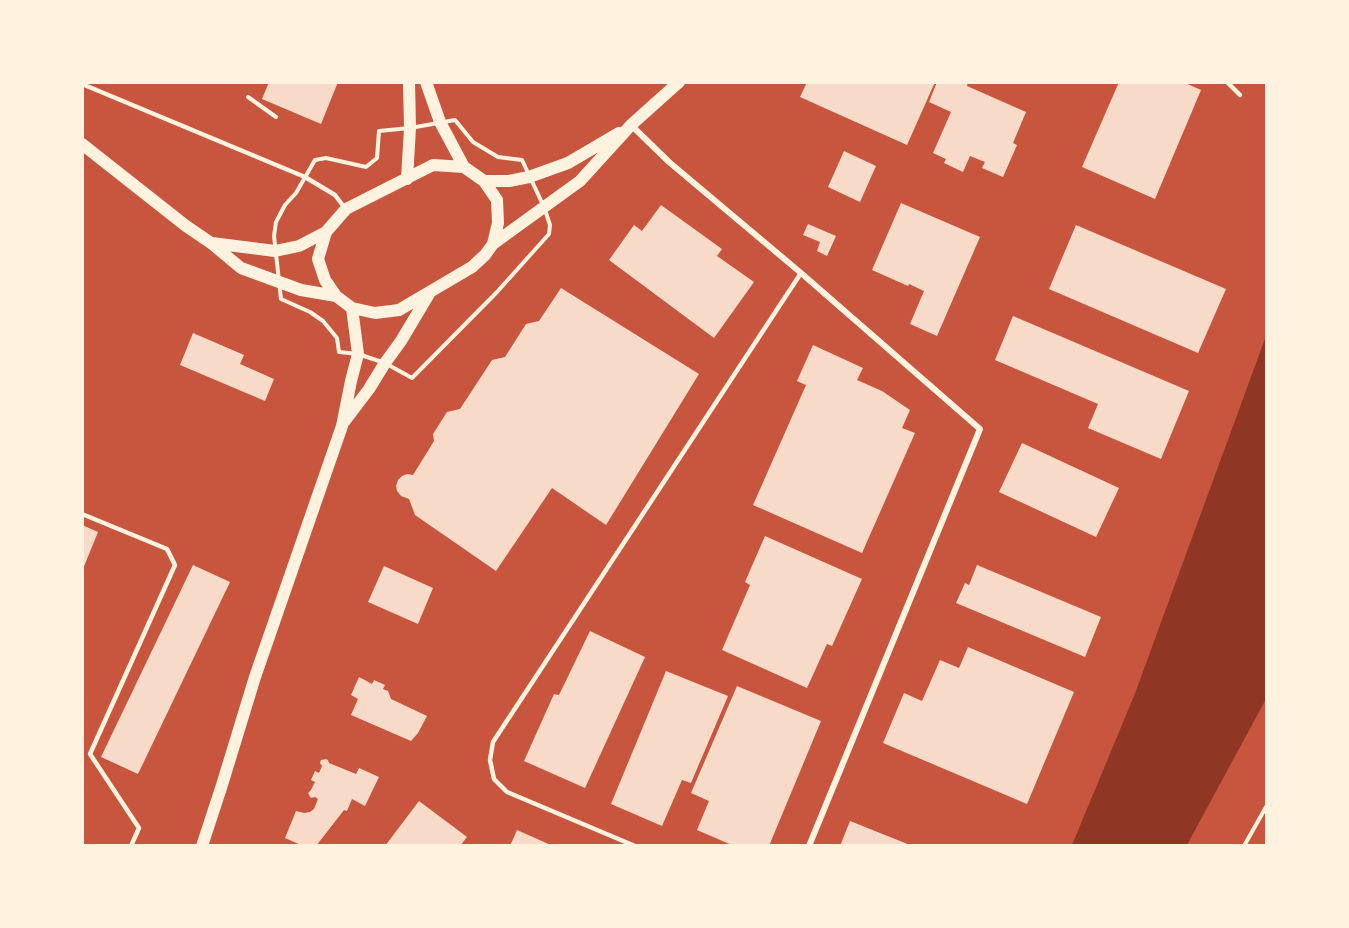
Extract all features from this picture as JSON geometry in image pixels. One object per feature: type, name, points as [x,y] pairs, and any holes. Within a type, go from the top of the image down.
[{"type":"main road","points":[[407,179],[410,128],[409,82]]},
{"type":"main road","points":[[426,82],[440,122],[464,167],[484,181],[497,200],[498,223],[493,244]]},
{"type":"main road","points":[[326,232],[318,259],[325,280],[336,296],[352,308],[375,313],[399,310],[472,267],[493,244],[580,181],[631,125],[679,82]]},
{"type":"main road","points":[[484,181],[509,181],[529,177],[568,163],[631,125]]},
{"type":"main road","points":[[82,144],[241,268],[301,290],[336,296]]},
{"type":"main road","points":[[211,243],[275,251],[299,246],[326,232],[346,209],[433,165],[464,167]]},
{"type":"main road","points":[[342,426],[401,341],[430,292]]},
{"type":"main road","points":[[202,846],[255,677],[342,426],[358,354],[352,308]]},
{"type":"street","points":[[631,125],[669,162],[980,429],[809,846]]},
{"type":"lane","points":[[1227,82],[1240,96]]},
{"type":"lane","points":[[82,84],[305,177],[335,195],[346,209]]},
{"type":"lane","points":[[634,846],[507,792],[494,779],[490,760],[493,742],[801,273]]},
{"type":"lane","points":[[82,514],[167,549],[175,566],[90,754],[139,828],[131,846]]},
{"type":"path","points":[[248,97],[276,117]]},
{"type":"path","points":[[455,120],[473,142],[498,157],[522,160],[550,225],[549,234],[497,292],[412,378],[385,363],[358,354],[339,352],[337,338],[323,321],[310,312],[280,299],[274,236],[276,222],[285,205],[296,193],[315,160],[326,158],[366,167],[377,158],[379,131],[440,122],[455,120]]},
{"type":"path","points":[[1244,846],[1266,807]]},
{"type":"shaded area","points":[[1266,336],[1266,699],[1187,845],[1072,845],[1134,696]]},
{"type":"building","points":[[269,82],[338,82],[321,124],[262,99]]},
{"type":"building","points":[[807,82],[935,82],[907,145],[800,97]]},
{"type":"building","points":[[937,82],[968,82],[967,86],[1026,112],[1013,143],[1017,145],[1003,177],[982,168],[985,162],[970,156],[963,172],[944,163],[946,159],[933,153],[951,112],[929,102]]},
{"type":"building","points":[[1119,82],[1183,82],[1201,90],[1155,199],[1082,167]]},
{"type":"building","points":[[844,151],[876,166],[860,202],[828,187]]},
{"type":"building","points":[[901,203],[980,237],[937,336],[910,324],[924,291],[872,270]]},
{"type":"building","points":[[661,205],[722,249],[717,256],[754,282],[714,338],[609,260],[634,225],[642,231]]},
{"type":"building","points":[[808,224],[836,236],[827,256],[817,251],[820,242],[803,235]]},
{"type":"building","points":[[1076,225],[1226,289],[1198,353],[1049,289]]},
{"type":"building","points":[[561,288],[699,374],[606,525],[552,488],[496,571],[415,515],[409,499],[401,496],[396,486],[402,476],[413,475],[434,441],[433,434],[447,412],[460,409],[492,360],[505,357],[526,324],[539,321]]},
{"type":"building","points":[[1013,316],[1189,391],[1161,459],[1088,428],[1098,404],[995,360]]},
{"type":"building","points":[[193,333],[244,355],[240,364],[274,379],[265,401],[180,365]]},
{"type":"building","points":[[813,345],[863,368],[857,380],[882,391],[910,410],[902,428],[915,433],[862,553],[753,505],[806,385],[797,381]]},
{"type":"building","points":[[1022,443],[1119,488],[1096,537],[999,492]]},
{"type":"building","points":[[82,525],[98,532],[83,569],[82,569]]},
{"type":"building","points":[[765,536],[862,579],[832,646],[827,644],[807,688],[722,650],[750,585],[745,582]]},
{"type":"building","points":[[193,565],[230,582],[138,774],[101,757]]},
{"type":"building","points":[[977,565],[1101,617],[1085,657],[956,603],[965,583],[969,585]]},
{"type":"building","points":[[384,566],[433,588],[418,624],[368,602]]},
{"type":"building","points":[[590,631],[645,657],[585,788],[524,761],[554,694],[559,695]]},
{"type":"building","points":[[968,647],[1074,692],[1027,804],[883,743],[904,693],[922,701],[940,660],[959,668]]},
{"type":"building","points":[[666,671],[728,696],[691,783],[682,780],[662,826],[611,804]]},
{"type":"building","points":[[359,677],[372,684],[374,680],[385,685],[383,689],[388,691],[391,699],[427,716],[411,741],[351,715],[358,699],[351,695]]},
{"type":"building","points":[[737,686],[821,721],[769,846],[734,846],[697,830],[709,801],[691,793]]},
{"type":"building","points":[[326,759],[329,763],[356,774],[359,768],[379,777],[365,806],[352,799],[347,811],[344,810],[316,846],[303,846],[285,838],[296,811],[304,813],[314,809],[318,799],[311,798],[308,793],[315,782],[311,780],[315,771],[319,773],[322,766],[321,760]]},
{"type":"building","points":[[419,801],[467,837],[460,846],[385,846]]},
{"type":"building","points":[[850,821],[910,845],[910,846],[840,846]]},
{"type":"building","points":[[517,830],[553,846],[510,846]]}]
